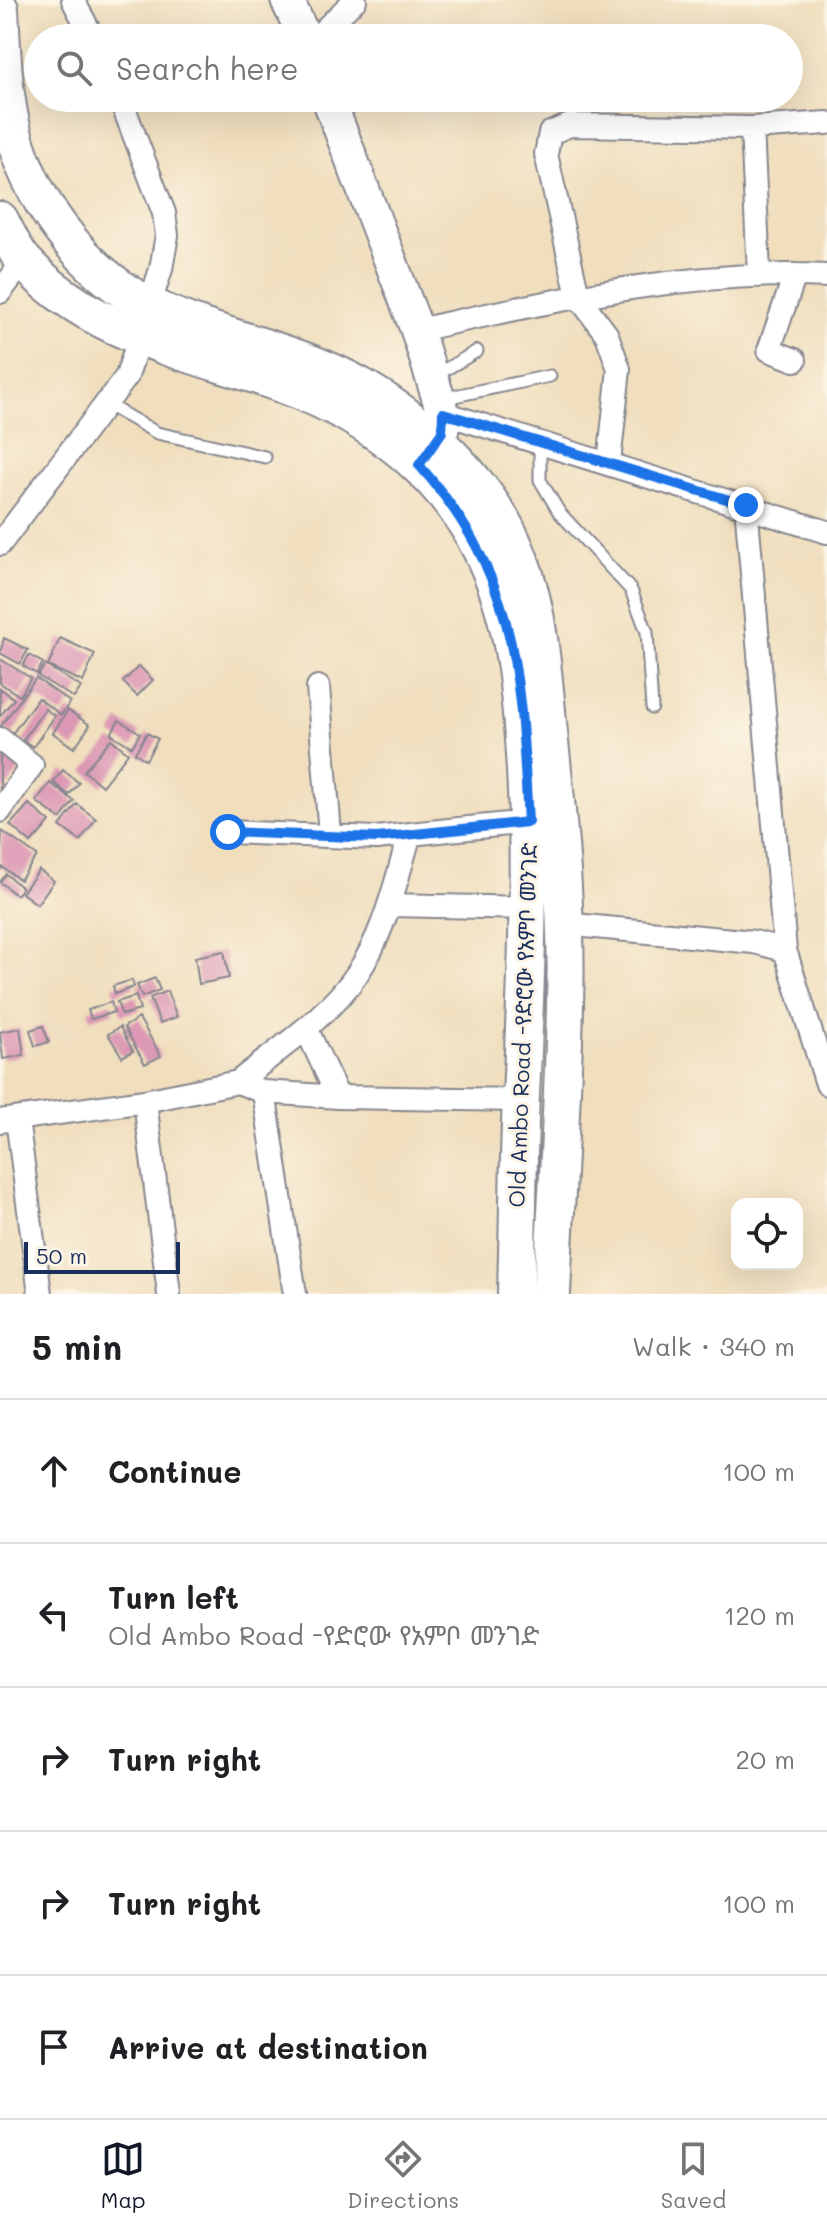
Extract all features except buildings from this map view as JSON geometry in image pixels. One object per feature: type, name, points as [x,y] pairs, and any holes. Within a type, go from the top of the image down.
[{"type":"main road","name":"Old Ambo Road -የድሮው የአምቦ መንገድ","points":[[0,9],[10,120],[39,195],[59,225],[91,261],[119,286],[147,322],[349,413],[378,430],[434,420]]},
{"type":"main road","name":"Old Ambo Road -የድሮው የአምቦ መንገድ","points":[[0,220],[24,261],[81,309],[122,332],[147,322]]},
{"type":"main road","name":"Old Ambo Road -የድሮው የአምቦ መንገድ","points":[[434,420],[471,532],[505,612],[523,725],[530,908],[516,1294]]},
{"type":"main road","name":"Old Ambo Road -የድሮው የአምቦ መንገድ","points":[[434,420],[460,466],[502,522],[519,556],[532,597],[558,819],[564,924],[565,1004],[552,1294]]},
{"type":"street","points":[[73,0],[86,24]]},
{"type":"street","points":[[287,0],[298,24]]},
{"type":"street","points":[[330,24],[355,0]]},
{"type":"street","points":[[0,544],[127,376],[147,322],[167,235],[164,213],[125,112]]},
{"type":"street","points":[[333,112],[417,330],[434,420],[609,463],[827,532]]},
{"type":"street","points":[[609,463],[619,369],[607,335],[578,296],[546,154],[550,133],[570,125],[752,128],[827,123]]},
{"type":"street","points":[[752,128],[759,273]]},
{"type":"street","points":[[0,292],[24,261]]},
{"type":"street","points":[[417,330],[578,296],[759,273],[827,276]]},
{"type":"street","points":[[795,275],[769,350],[795,360]]},
{"type":"street","points":[[746,505],[785,950],[827,1084]]},
{"type":"street","points":[[318,687],[330,834]]},
{"type":"street","points":[[0,739],[32,765],[0,811]]},
{"type":"street","points":[[228,832],[377,838],[528,822]]},
{"type":"street","points":[[40,1294],[8,1120],[145,1101],[238,1082],[306,1028],[357,974],[389,905],[410,834]]},
{"type":"street","points":[[389,905],[530,908]]},
{"type":"street","points":[[564,924],[754,942],[785,950]]},
{"type":"street","points":[[306,1028],[338,1097]]},
{"type":"street","points":[[238,1082],[264,1092],[338,1097],[521,1100]]},
{"type":"street","points":[[264,1092],[295,1294]]},
{"type":"street","points":[[145,1101],[169,1294]]},
{"type":"lane","points":[[434,420],[477,351]]},
{"type":"lane","points":[[434,420],[550,376]]},
{"type":"lane","points":[[106,404],[157,433],[265,457]]},
{"type":"lane","points":[[540,444],[540,480],[559,512],[631,590],[647,632],[652,708]]},
{"type":"route","points":[[228,832],[377,838],[528,822],[523,725],[514,653],[505,612],[490,568],[471,532],[445,494],[419,465],[437,444],[442,432],[443,413],[746,505]]}]
